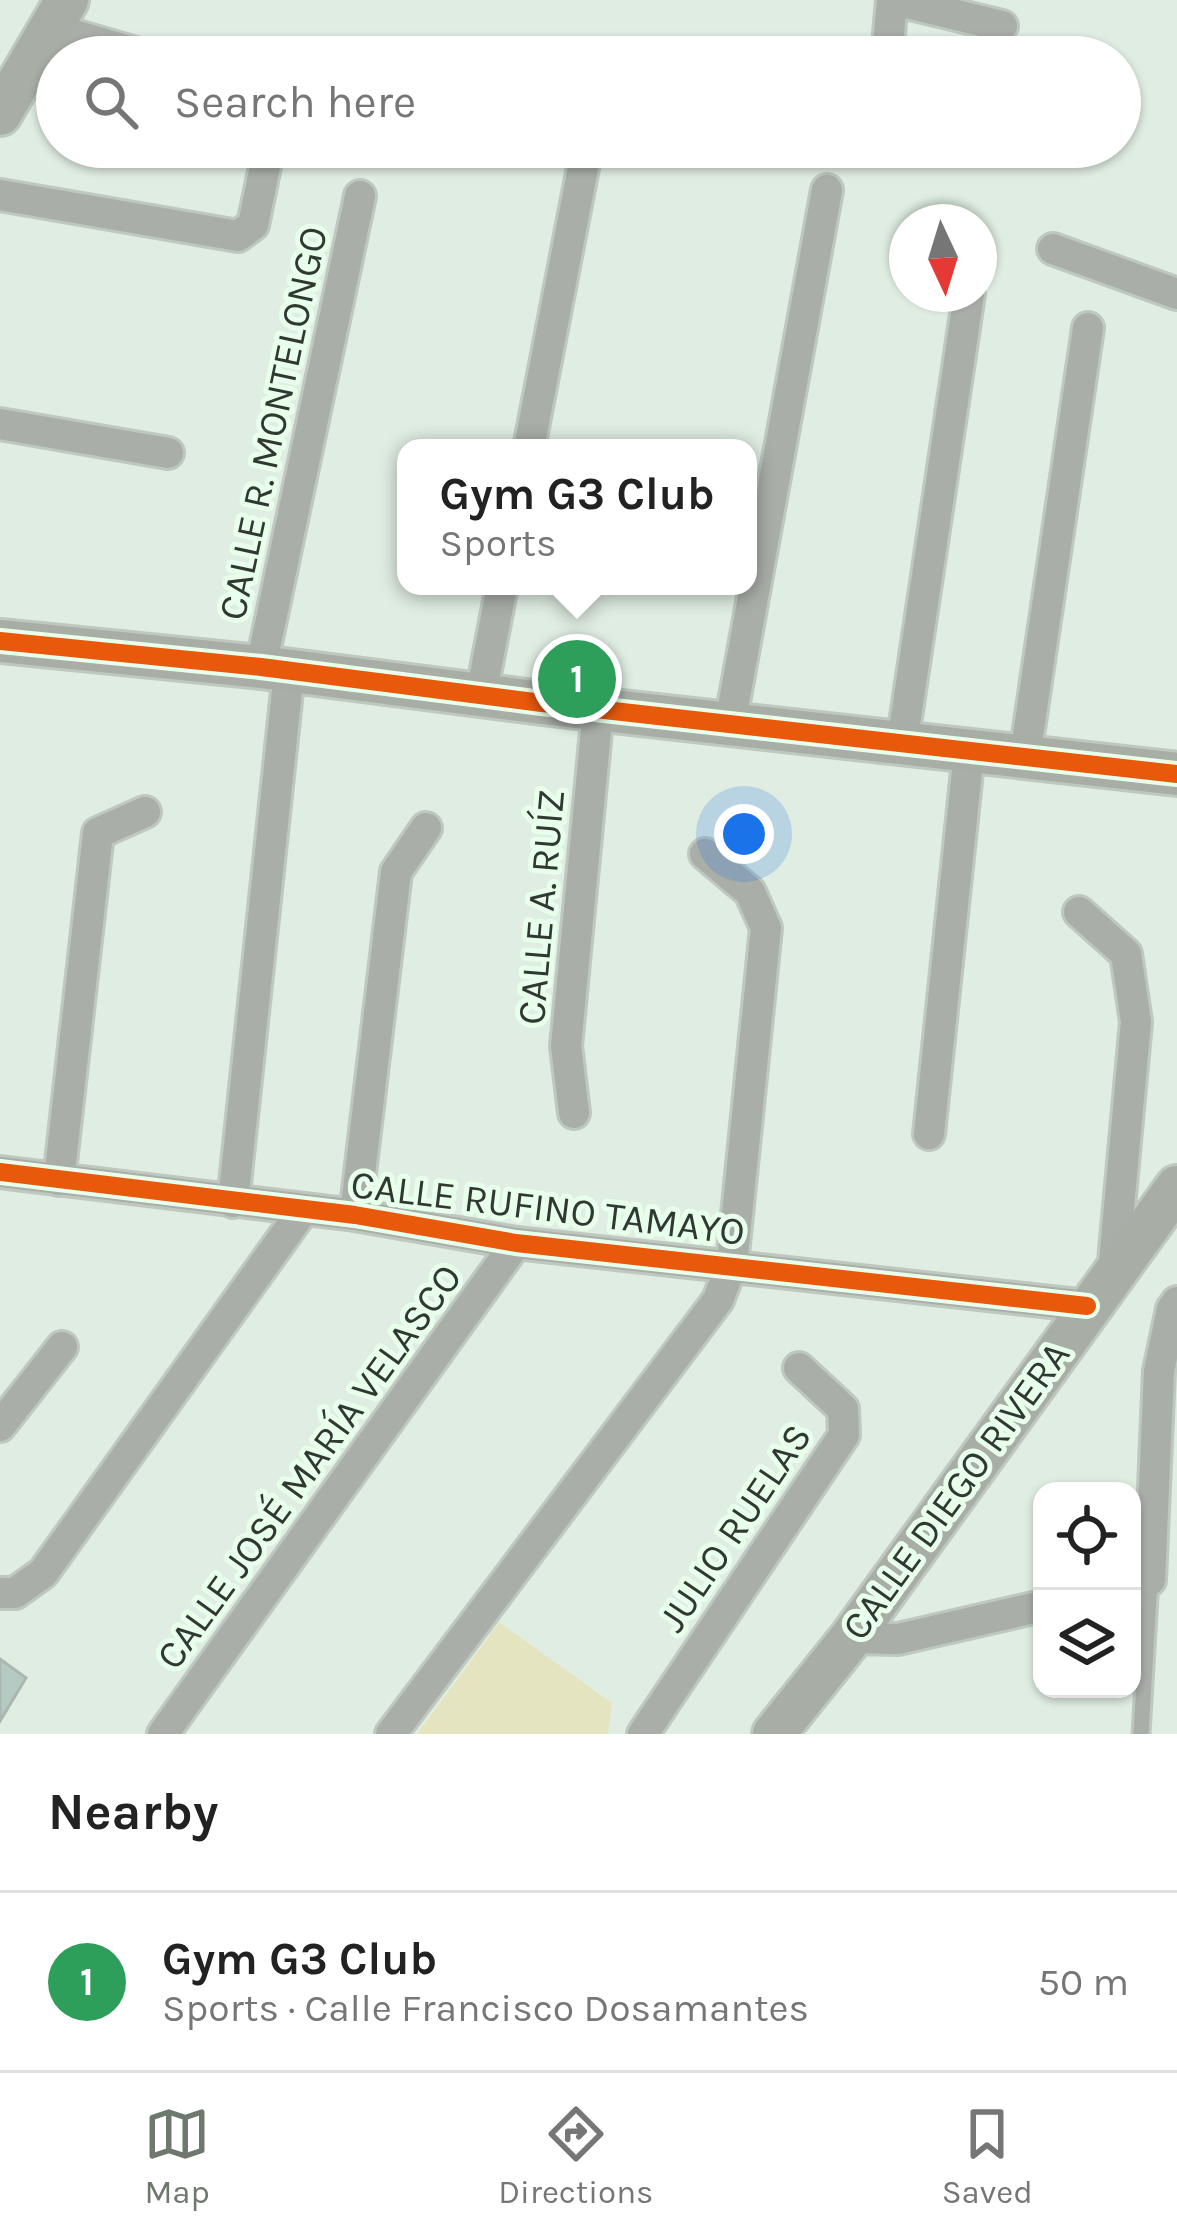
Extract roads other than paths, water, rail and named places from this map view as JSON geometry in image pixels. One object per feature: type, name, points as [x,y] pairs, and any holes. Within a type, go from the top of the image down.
[{"type":"street","points":[[889,36],[893,0],[1002,26]]},
{"type":"street","points":[[58,14],[105,36]]},
{"type":"street","points":[[0,114],[36,52]]},
{"type":"street","points":[[0,195],[238,236],[254,225],[265,168]]},
{"type":"street","points":[[531,439],[583,168]]},
{"type":"street","points":[[757,575],[827,190]]},
{"type":"street","name":"CALLE R. MONTELONGO","points":[[233,1202],[275,670],[360,196]]},
{"type":"street","points":[[1053,249],[1177,294]]},
{"type":"street","points":[[902,744],[966,312]]},
{"type":"street","points":[[1025,756],[1088,328]]},
{"type":"street","points":[[0,424],[168,453]]},
{"type":"street","points":[[481,695],[500,595]]},
{"type":"street","points":[[730,724],[753,595]]},
{"type":"street","points":[[0,641],[1177,774]]},
{"type":"street","name":"CALLE A. RUÍZ","points":[[574,1112],[566,1046],[598,710]]},
{"type":"street","points":[[929,1134],[969,752]]},
{"type":"street","points":[[59,1180],[98,833],[146,812]]},
{"type":"street","points":[[355,1215],[396,872],[426,828]]},
{"type":"street","points":[[391,1734],[718,1300],[732,1264],[766,928],[750,892],[705,854]]},
{"type":"street","points":[[1078,912],[1126,954],[1136,1022],[1113,1272]]},
{"type":"street","name":"CALLE RUFINO TAMAYO","points":[[0,1172],[355,1215],[516,1243],[1087,1306]]},
{"type":"street","name":"CALLE DIEGO RIVERA","points":[[774,1734],[851,1638],[1177,1187]]},
{"type":"street","points":[[0,1593],[15,1593],[43,1573],[303,1210]]},
{"type":"street","name":"CALLE JOSÉ MARÍA VELASCO","points":[[163,1734],[516,1243]]},
{"type":"street","points":[[1141,1582],[1159,1371],[1177,1302]]},
{"type":"street","points":[[0,1426],[62,1347]]},
{"type":"street","name":"JULIO RUELAS","points":[[643,1734],[844,1435],[843,1409],[799,1368]]},
{"type":"street","points":[[851,1638],[898,1639],[1033,1608]]},
{"type":"lane","points":[[1141,1590],[1141,1734]]},
{"type":"place","name":"Gym G3 Club","points":[[577,679]]}]
